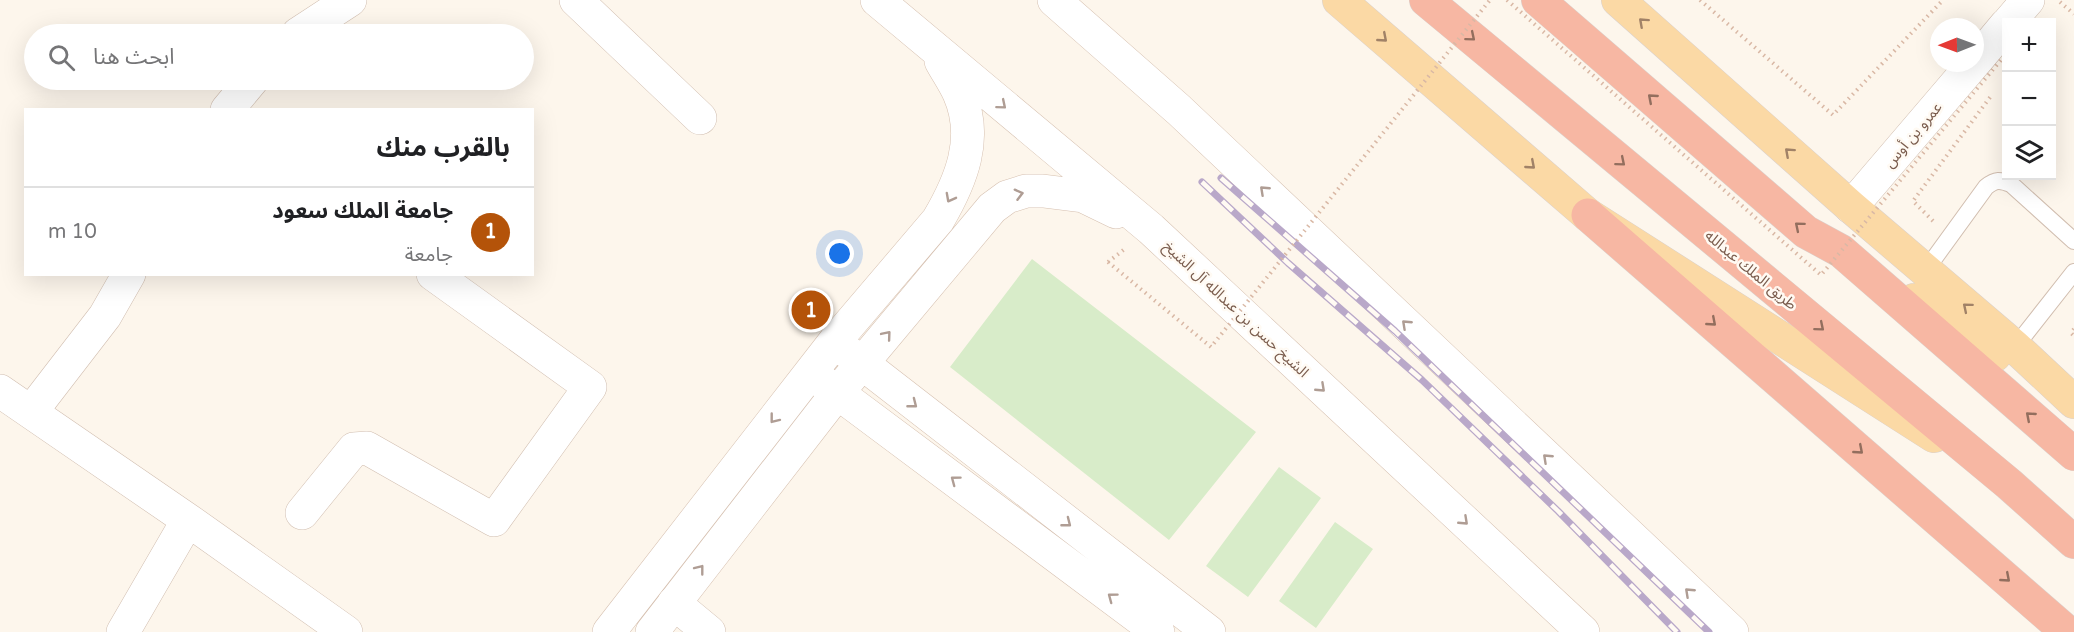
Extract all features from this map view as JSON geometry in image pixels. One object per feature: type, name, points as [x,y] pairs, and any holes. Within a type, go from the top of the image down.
[{"type":"highway","name":"طريق الملك عبدالله","points":[[1426,0],[2009,484],[2074,542]]},
{"type":"highway","points":[[1538,0],[1806,232],[1841,251],[2074,454]]},
{"type":"highway","points":[[1588,215],[2067,632]]},
{"type":"main road","points":[[1339,0],[1588,215],[2009,484]]},
{"type":"main road","points":[[1618,0],[2074,402]]},
{"type":"main road","points":[[1841,251],[2074,408]]},
{"type":"street","points":[[313,24],[350,0]]},
{"type":"street","points":[[576,0],[700,118]]},
{"type":"street","name":"الشيخ حسن بن عبدالله آل الشيخ","points":[[877,0],[1151,229],[1583,632]]},
{"type":"street","points":[[1054,0],[1188,118],[1732,632]]},
{"type":"street","name":"عمرو بن أوس","points":[[2013,18],[2028,0]]},
{"type":"street","name":"عمرو بن أوس","points":[[1984,52],[2002,31]]},
{"type":"street","points":[[609,632],[835,340],[938,220],[960,179],[968,141],[966,116],[960,94],[932,47]]},
{"type":"street","name":"عمرو بن أوس","points":[[1851,207],[1967,72]]},
{"type":"street","points":[[229,108],[244,90]]},
{"type":"street","points":[[652,632],[838,392],[992,208],[1007,197],[1026,191],[1083,196],[1151,229]]},
{"type":"street","points":[[31,412],[105,316],[128,276]]},
{"type":"street","points":[[302,513],[354,449],[367,448],[494,520],[590,387],[436,276]]},
{"type":"street","points":[[835,340],[862,365],[1209,632]]},
{"type":"street","points":[[810,373],[1158,632]]},
{"type":"street","points":[[0,392],[188,520],[346,632]]},
{"type":"street","points":[[123,632],[188,520]]},
{"type":"street","points":[[674,603],[709,632]]},
{"type":"lane","points":[[1925,271],[1986,187],[1993,181],[2000,180],[2011,184],[2074,241]]},
{"type":"lane","points":[[2014,347],[2074,272]]},
{"type":"path","points":[[1108,262],[1211,347],[1490,0]]},
{"type":"path","points":[[1507,0],[1821,275],[2002,59]]},
{"type":"path","points":[[1700,0],[1833,115],[1943,0]]},
{"type":"path","points":[[2057,0],[2074,14]]},
{"type":"path","points":[[2074,329],[2071,333],[2074,336]]},
{"type":"green space","points":[[1032,259],[1256,432],[1169,540],[950,367]]},
{"type":"green space","points":[[1279,467],[1321,498],[1248,597],[1206,566]]},
{"type":"green space","points":[[1335,522],[1373,549],[1316,628],[1279,601]]},
{"type":"railway","points":[[1221,178],[1395,331],[1709,632]]},
{"type":"railway","points":[[1202,182],[1288,263],[1422,380],[1558,511],[1677,632]]},
{"type":"place","name":"جامعة الملك سعود","points":[[811,310]]}]
